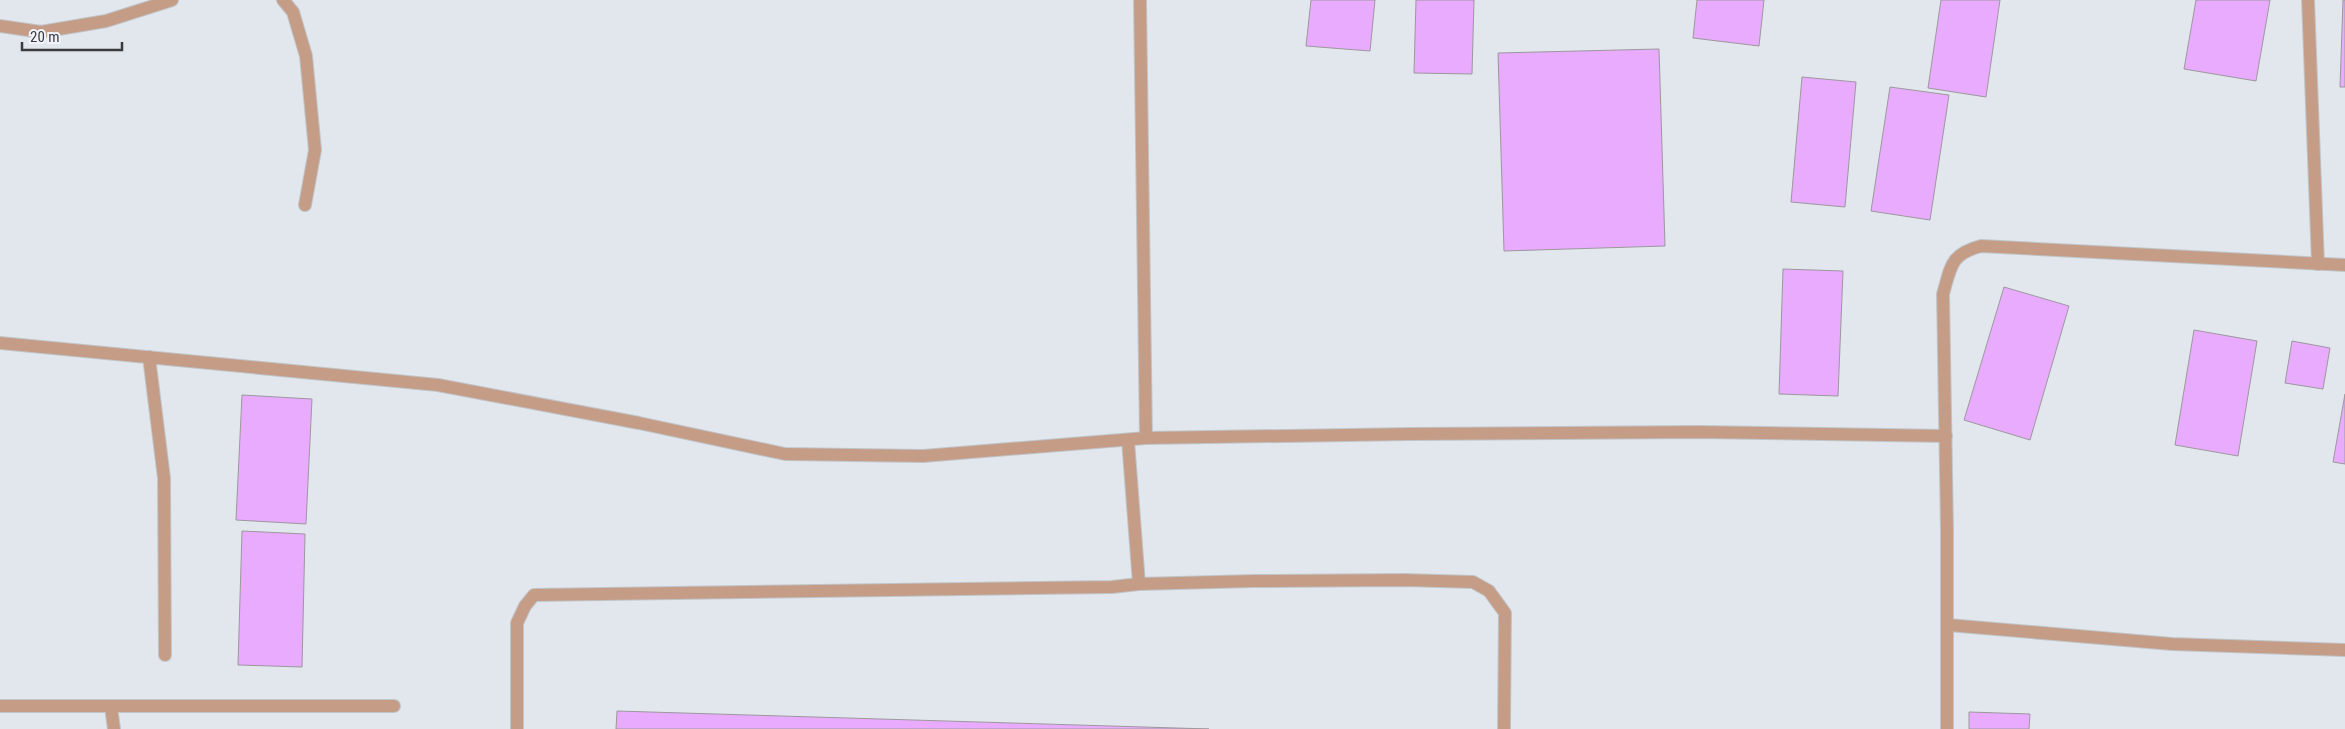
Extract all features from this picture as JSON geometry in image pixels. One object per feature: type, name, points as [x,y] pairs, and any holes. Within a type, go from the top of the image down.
[{"type":"street","points":[[0,26],[41,32],[106,21],[172,0]]},
{"type":"street","points":[[283,0],[293,12],[306,56],[315,150],[305,205]]},
{"type":"street","points":[[1140,0],[1146,438]]},
{"type":"street","points":[[2308,0],[2318,264]]},
{"type":"street","points":[[1947,729],[1948,625],[1943,294],[1952,262],[1966,250],[1981,246],[2345,265]]},
{"type":"street","points":[[0,343],[438,385],[639,423],[785,454],[923,456],[1146,438],[1699,432],[1946,436]]},
{"type":"street","points":[[149,357],[164,478],[165,655]]},
{"type":"street","points":[[1128,440],[1139,584]]},
{"type":"street","points":[[517,729],[517,623],[534,596],[1112,587],[1139,584],[1274,580],[1473,582],[1489,591],[1505,613],[1504,729]]},
{"type":"street","points":[[1948,625],[2172,644],[2345,650]]},
{"type":"street","points":[[0,706],[394,706]]},
{"type":"street","points":[[111,707],[114,729]]},
{"type":"building","points":[[1311,0],[1375,0],[1370,51],[1306,46]]},
{"type":"building","points":[[1416,0],[1474,0],[1472,74],[1414,73]]},
{"type":"building","points":[[1697,0],[1764,0],[1759,46],[1693,38]]},
{"type":"building","points":[[1941,0],[2000,0],[1986,97],[1928,88]]},
{"type":"building","points":[[2196,0],[2270,0],[2256,81],[2184,69]]},
{"type":"building","points":[[2343,0],[2345,0],[2345,87],[2340,87]]},
{"type":"building","points":[[1659,49],[1665,246],[1504,251],[1498,53]]},
{"type":"building","points":[[1802,77],[1856,82],[1845,207],[1791,202]]},
{"type":"building","points":[[1890,87],[1949,95],[1930,220],[1871,211]]},
{"type":"building","points":[[1783,269],[1843,271],[1838,396],[1779,394]]},
{"type":"building","points":[[2004,287],[2069,306],[2030,440],[1964,420]]},
{"type":"building","points":[[2194,330],[2257,341],[2238,456],[2175,445]]},
{"type":"building","points":[[2292,341],[2330,348],[2323,389],[2285,383]]},
{"type":"building","points":[[2345,394],[2345,464],[2333,462]]},
{"type":"building","points":[[242,395],[312,399],[306,524],[236,520]]},
{"type":"building","points":[[242,531],[305,534],[302,667],[238,665]]},
{"type":"building","points":[[617,711],[1209,729],[616,729]]},
{"type":"building","points":[[1969,712],[2030,714],[2029,729],[1969,729]]}]
